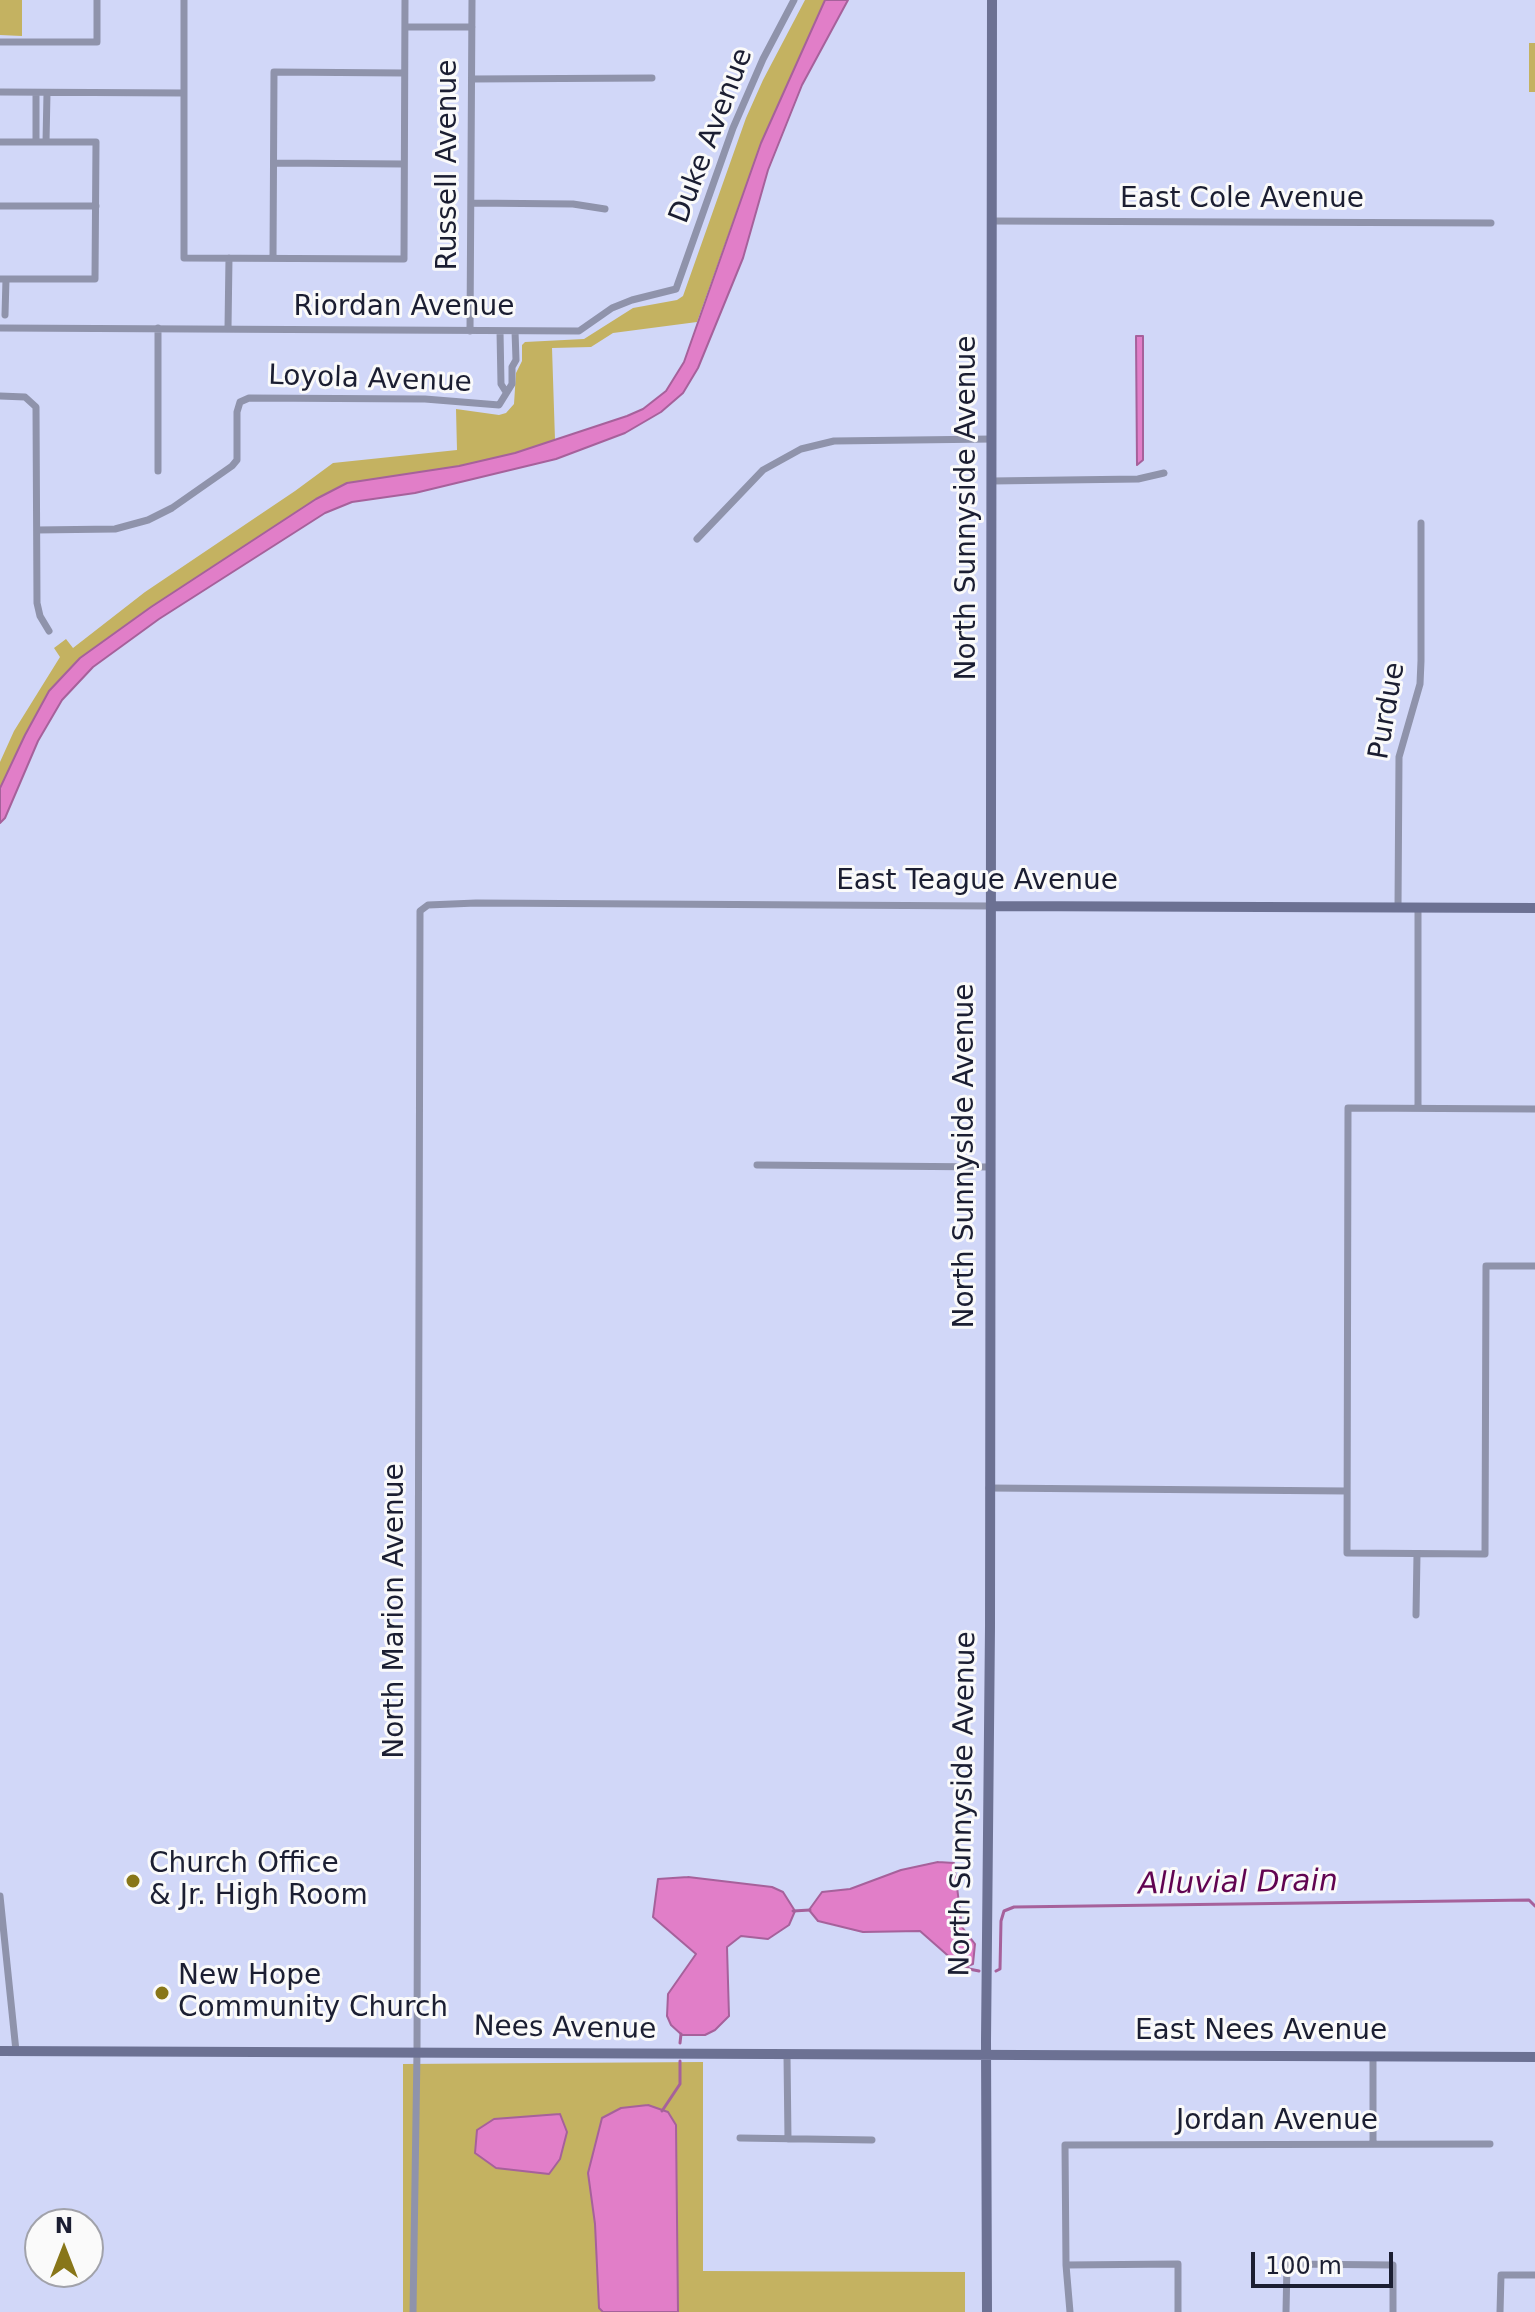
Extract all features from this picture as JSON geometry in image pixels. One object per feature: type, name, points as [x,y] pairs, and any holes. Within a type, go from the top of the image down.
[{"type":"main road","name":"North Sunnyside Avenue","points":[[987,2312],[992,0]]},
{"type":"main road","name":"East Teague Avenue","points":[[991,906],[1535,908]]},
{"type":"main road","name":"Nees Avenue","points":[[0,2051],[986,2055]]},
{"type":"main road","name":"East Nees Avenue","points":[[986,2055],[1535,2057]]},
{"type":"street","points":[[0,42],[97,42],[97,0]]},
{"type":"street","points":[[184,0],[184,258],[404,259],[405,0]]},
{"type":"street","name":"Russell Avenue","points":[[470,331],[472,0]]},
{"type":"street","name":"Duke Avenue","points":[[579,331],[612,308],[676,289],[733,128],[763,59],[794,0]]},
{"type":"street","points":[[405,27],[472,27]]},
{"type":"street","points":[[273,258],[274,72],[404,73]]},
{"type":"street","points":[[472,79],[652,78]]},
{"type":"street","points":[[0,92],[184,93]]},
{"type":"street","points":[[36,93],[36,142]]},
{"type":"street","points":[[46,142],[47,93]]},
{"type":"street","points":[[0,142],[96,142],[95,279],[3,279],[5,315]]},
{"type":"street","points":[[274,163],[404,164]]},
{"type":"street","points":[[471,203],[573,204],[605,209]]},
{"type":"street","points":[[0,206],[96,206]]},
{"type":"street","name":"East Cole Avenue","points":[[992,221],[1491,223]]},
{"type":"street","points":[[228,328],[229,258]]},
{"type":"street","name":"Riordan Avenue","points":[[0,328],[579,331]]},
{"type":"street","points":[[158,328],[158,471]]},
{"type":"street","points":[[500,331],[501,384],[506,392],[512,384],[512,367],[516,360],[515,331]]},
{"type":"street","points":[[501,367],[512,367]]},
{"type":"street","name":"Loyola Avenue","points":[[37,530],[99,531],[148,520],[172,508],[237,460],[237,412],[240,402],[249,398],[425,399],[499,405],[504,402],[506,392]]},
{"type":"street","points":[[0,396],[25,397],[34,402],[37,412],[37,603],[49,631]]},
{"type":"street","points":[[697,539],[763,470],[801,449],[834,441],[992,439]]},
{"type":"street","points":[[992,481],[1138,479],[1164,473]]},
{"type":"street","name":"Purdue","points":[[1398,907],[1399,757],[1421,671],[1421,523]]},
{"type":"street","name":"East Teague Avenue","points":[[420,911],[428,905],[476,903],[991,906]]},
{"type":"street","points":[[1418,907],[1418,1108]]},
{"type":"street","name":"North Marion Avenue","points":[[413,2312],[417,2052],[420,911]]},
{"type":"street","points":[[1535,1109],[1348,1108],[1347,1553],[1485,1554],[1486,1266],[1535,1266]]},
{"type":"street","points":[[757,1165],[990,1167]]},
{"type":"street","points":[[989,1488],[1347,1491]]},
{"type":"street","points":[[1416,1615],[1417,1554]]},
{"type":"street","points":[[0,1896],[16,2051]]},
{"type":"street","points":[[787,2056],[788,2139]]},
{"type":"street","points":[[1373,2056],[1373,2144]]},
{"type":"street","points":[[740,2138],[872,2140]]},
{"type":"street","name":"Jordan Avenue","points":[[1066,2265],[1065,2145],[1490,2144]]},
{"type":"street","points":[[1070,2312],[1066,2265],[1178,2264],[1178,2312]]},
{"type":"street","points":[[1286,2312],[1287,2264],[1393,2265],[1393,2312]]},
{"type":"street","points":[[1500,2312],[1501,2275],[1535,2275]]},
{"type":"shaded area","points":[[0,0],[22,0],[22,36],[0,35]]},
{"type":"shaded area","points":[[805,0],[825,0],[761,143],[697,322],[613,333],[591,347],[552,348],[555,440],[459,466],[347,483],[316,499],[151,607],[80,658],[49,691],[0,788],[0,762],[14,731],[60,657],[54,648],[66,639],[73,648],[145,592],[333,463],[457,450],[456,409],[499,415],[506,413],[514,404],[516,373],[522,361],[522,345],[525,342],[584,339],[633,308],[677,300],[683,296],[746,118]]},
{"type":"shaded area","points":[[825,0],[848,0],[802,85],[768,170],[743,258],[698,368],[683,393],[661,412],[625,433],[556,459],[415,493],[352,502],[325,513],[159,619],[93,667],[62,700],[38,741],[5,818],[0,823],[0,788],[25,735],[49,691],[80,658],[151,607],[316,499],[347,483],[459,466],[515,453],[627,416],[643,409],[666,391],[684,362],[761,143]]},
{"type":"shaded area","points":[[1529,43],[1535,43],[1535,92],[1529,92]]},
{"type":"shaded area","points":[[1136,336],[1143,336],[1143,460],[1137,465]]},
{"type":"shaded area","points":[[938,1862],[954,1863],[962,1927],[975,1944],[973,1964],[962,1968],[920,1931],[863,1932],[818,1921],[809,1910],[822,1892],[850,1889],[901,1870]]},
{"type":"shaded area","points":[[688,1877],[772,1887],[783,1892],[795,1911],[789,1925],[768,1939],[741,1936],[727,1947],[729,2016],[705,2035],[682,2035],[671,2025],[667,2016],[668,1994],[696,1954],[653,1917],[658,1879]]},
{"type":"shaded area","points":[[703,2062],[703,2271],[965,2272],[965,2312],[403,2312],[403,2064]]},
{"type":"shaded area","points":[[648,2105],[668,2112],[676,2125],[678,2312],[603,2312],[599,2308],[595,2224],[588,2173],[602,2118],[621,2108]]},
{"type":"shaded area","points":[[560,2114],[567,2132],[560,2159],[549,2174],[496,2168],[475,2153],[477,2130],[494,2119]]},
{"type":"waterway","name":"Alluvial Drain","points":[[996,1971],[1000,1969],[1001,1921],[1004,1911],[1014,1907],[1529,1900],[1535,1906]]},
{"type":"waterway","name":"Alluvial Drain","points":[[793,1911],[810,1910]]},
{"type":"waterway","name":"Alluvial Drain","points":[[965,1964],[969,1969],[979,1971]]},
{"type":"waterway","name":"Alluvial Drain","points":[[680,2043],[681,2034]]},
{"type":"waterway","name":"Alluvial Drain","points":[[662,2111],[680,2084],[680,2061]]},
{"type":"place","name":"Church Office & Jr. High Room","points":[[133,1881]]},
{"type":"place","name":"New Hope Community Church","points":[[162,1993]]}]
